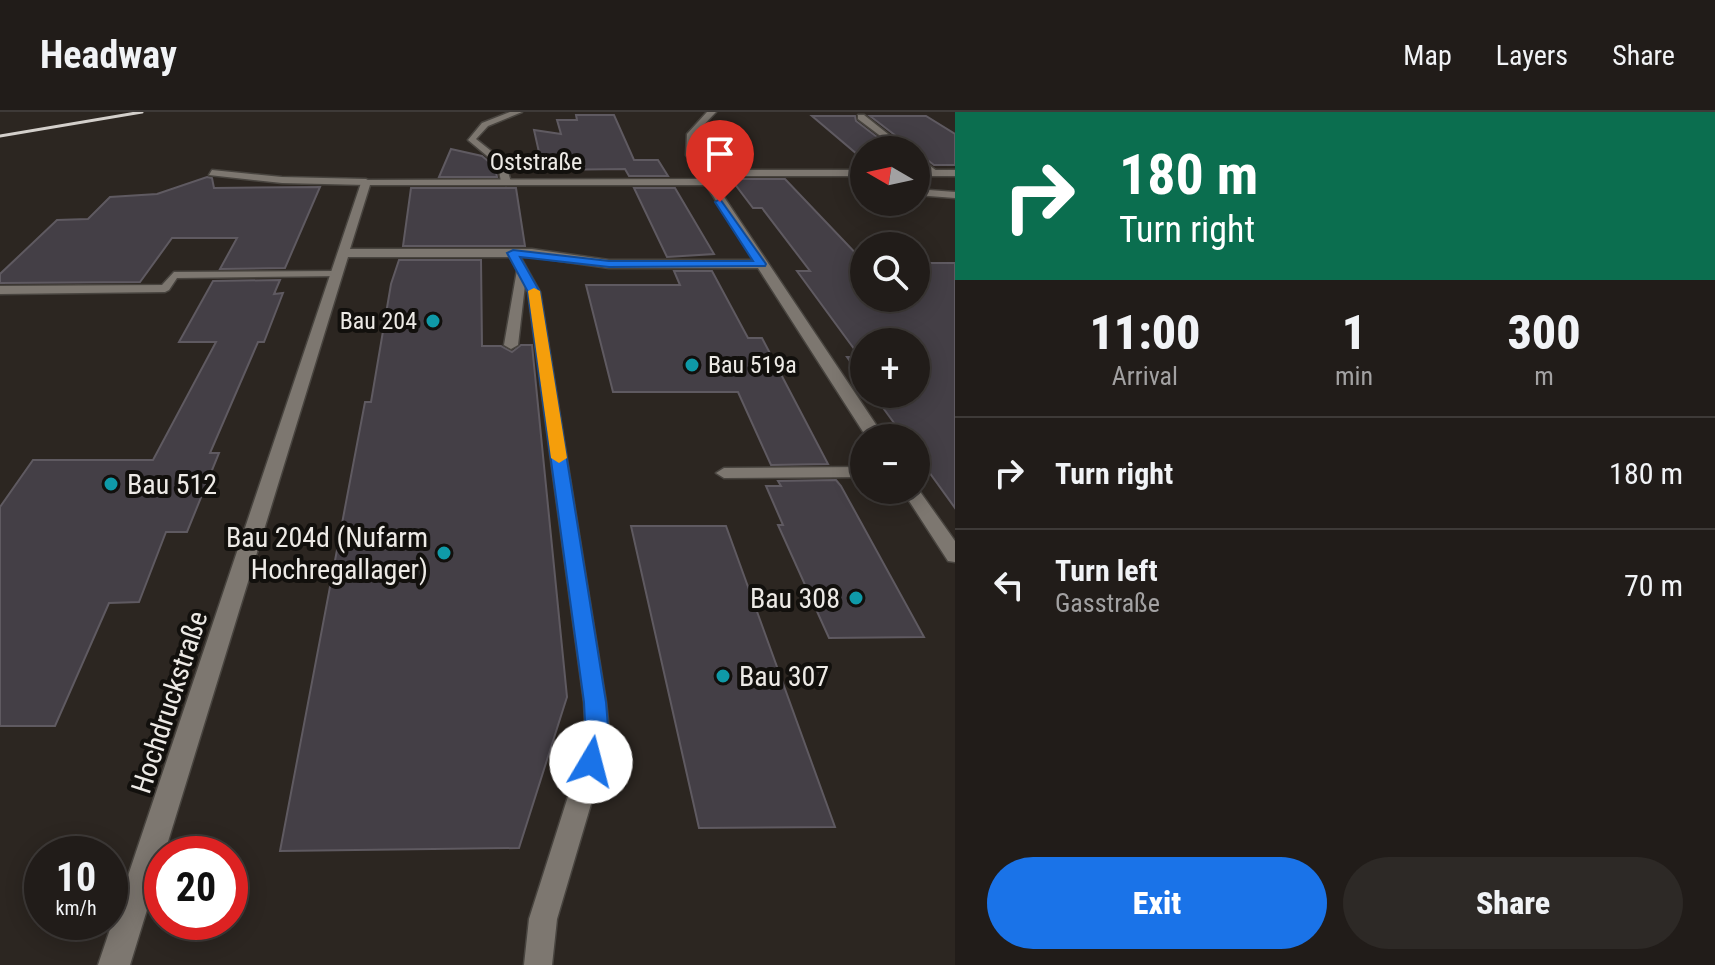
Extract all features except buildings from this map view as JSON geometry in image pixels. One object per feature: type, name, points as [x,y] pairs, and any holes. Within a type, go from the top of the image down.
[{"type":"street","points":[[712,112],[699,124],[689,144],[703,178],[867,424]]},
{"type":"street","name":"Oststraße","points":[[366,182],[506,182],[850,173]]},
{"type":"street","points":[[930,173],[955,173]]},
{"type":"street","name":"Hochdruckstraße","points":[[114,965],[366,182]]},
{"type":"street","points":[[340,264],[518,261],[761,264]]},
{"type":"street","points":[[920,504],[955,556]]},
{"type":"lane","points":[[506,182],[502,164],[472,140],[474,133],[484,125],[518,112]]},
{"type":"lane","points":[[861,117],[886,136]]},
{"type":"lane","points":[[930,170],[934,173]]},
{"type":"lane","points":[[212,173],[282,180],[366,182]]},
{"type":"lane","points":[[930,193],[955,195]]},
{"type":"lane","points":[[511,345],[510,327],[518,305],[518,261]]},
{"type":"lane","points":[[518,261],[534,292],[595,702],[598,740],[543,919],[538,965]]},
{"type":"lane","points":[[0,290],[165,288],[174,275],[340,264]]},
{"type":"lane","points":[[724,473],[850,472]]},
{"type":"railway","points":[[0,136],[142,112]]},
{"type":"slow traffic","points":[[534,291],[559,458]]},
{"type":"place","name":"Bau 204","points":[[433,321]]},
{"type":"place","name":"Bau 519a","points":[[692,365]]},
{"type":"place","name":"Bau 512","points":[[111,484]]},
{"type":"place","name":"Bau 204d (Nufarm Hochregallager)","points":[[444,553]]},
{"type":"place","name":"Bau 308","points":[[856,598]]},
{"type":"place","name":"Bau 307","points":[[723,676]]},
{"type":"route","points":[[591,762],[598,740],[595,702],[534,292],[513,253],[609,264],[761,264],[720,202]]}]
